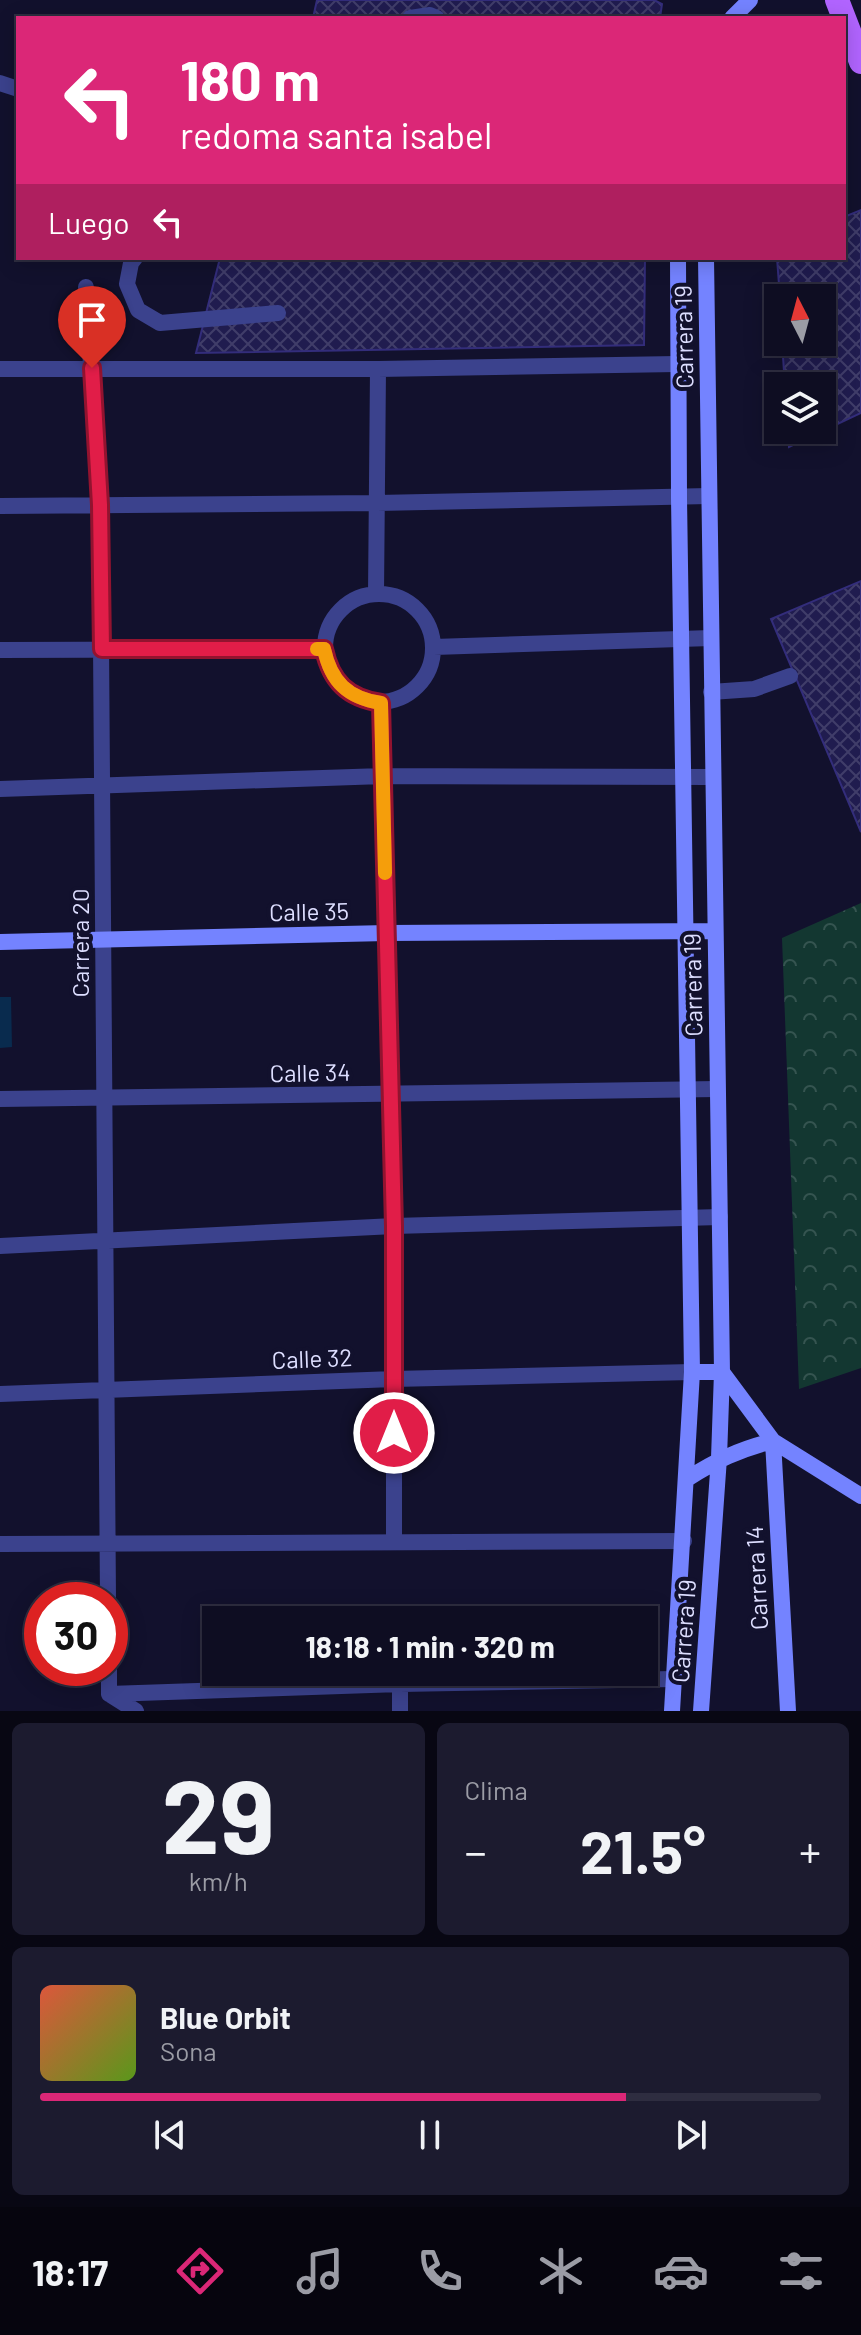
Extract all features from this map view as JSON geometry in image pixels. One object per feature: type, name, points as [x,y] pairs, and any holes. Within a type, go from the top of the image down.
[{"type":"main road","points":[[846,17],[857,37],[861,62]]},
{"type":"street","points":[[133,260],[127,284],[138,310],[160,323],[278,313]]},
{"type":"street","name":"Carrera 19","points":[[672,1711],[692,1372],[678,260]]},
{"type":"street","name":"Carrera 19","points":[[701,1711],[722,1372],[706,260]]},
{"type":"street","name":"Carrera 20","points":[[86,287],[100,505],[108,1582]]},
{"type":"street","points":[[0,369],[378,369],[677,364]]},
{"type":"street","points":[[376,594],[378,369]]},
{"type":"street","points":[[0,506],[709,496]]},
{"type":"street","points":[[376,594],[394,596],[410,603],[431,630],[434,647],[432,664],[413,691],[381,703],[348,693],[336,681],[324,649],[334,617],[360,597],[376,594]]},
{"type":"street","points":[[434,647],[711,638]]},
{"type":"street","points":[[0,650],[324,649]]},
{"type":"street","points":[[711,692],[754,689],[790,676]]},
{"type":"street","points":[[381,703],[394,1226],[394,1541]]},
{"type":"street","points":[[0,789],[383,776],[713,777]]},
{"type":"street","name":"Calle 35","points":[[0,942],[387,933],[715,931]]},
{"type":"street","name":"Calle 34","points":[[0,1099],[717,1089]]},
{"type":"street","points":[[0,1246],[394,1226],[720,1217]]},
{"type":"street","points":[[722,1372],[773,1441],[861,1496]]},
{"type":"street","name":"Calle 32","points":[[0,1394],[394,1379],[722,1372]]},
{"type":"street","points":[[687,1479],[719,1458],[773,1441]]},
{"type":"street","name":"Carrera 14","points":[[773,1441],[788,1711]]},
{"type":"street","points":[[0,1544],[684,1541]]},
{"type":"street","points":[[658,1679],[674,1679]]},
{"type":"street","points":[[109,1686],[109,1694]]},
{"type":"street","points":[[109,1694],[342,1686]]},
{"type":"street","points":[[400,1686],[400,1711]]},
{"type":"street","points":[[109,1694],[136,1711]]},
{"type":"green space","points":[[861,903],[861,1368],[799,1389],[782,938]]},
{"type":"water","points":[[0,997],[11,997],[12,1047],[0,1048]]},
{"type":"building","points":[[317,0],[654,0],[662,4],[660,16],[313,16]]},
{"type":"building","points":[[861,210],[861,413],[836,425],[836,372],[784,372],[783,356],[836,356],[836,284],[779,284],[777,260],[846,260],[846,216]]},
{"type":"building","points":[[219,260],[645,260],[644,345],[196,353]]},
{"type":"building","points":[[861,581],[861,832],[771,619]]},
{"type":"slow traffic","points":[[317,649],[324,649],[336,681],[348,693],[381,703],[385,873]]},
{"type":"route","points":[[92,368],[100,505],[102,649],[324,649],[336,681],[348,693],[381,703],[394,1226],[394,1433]]}]
